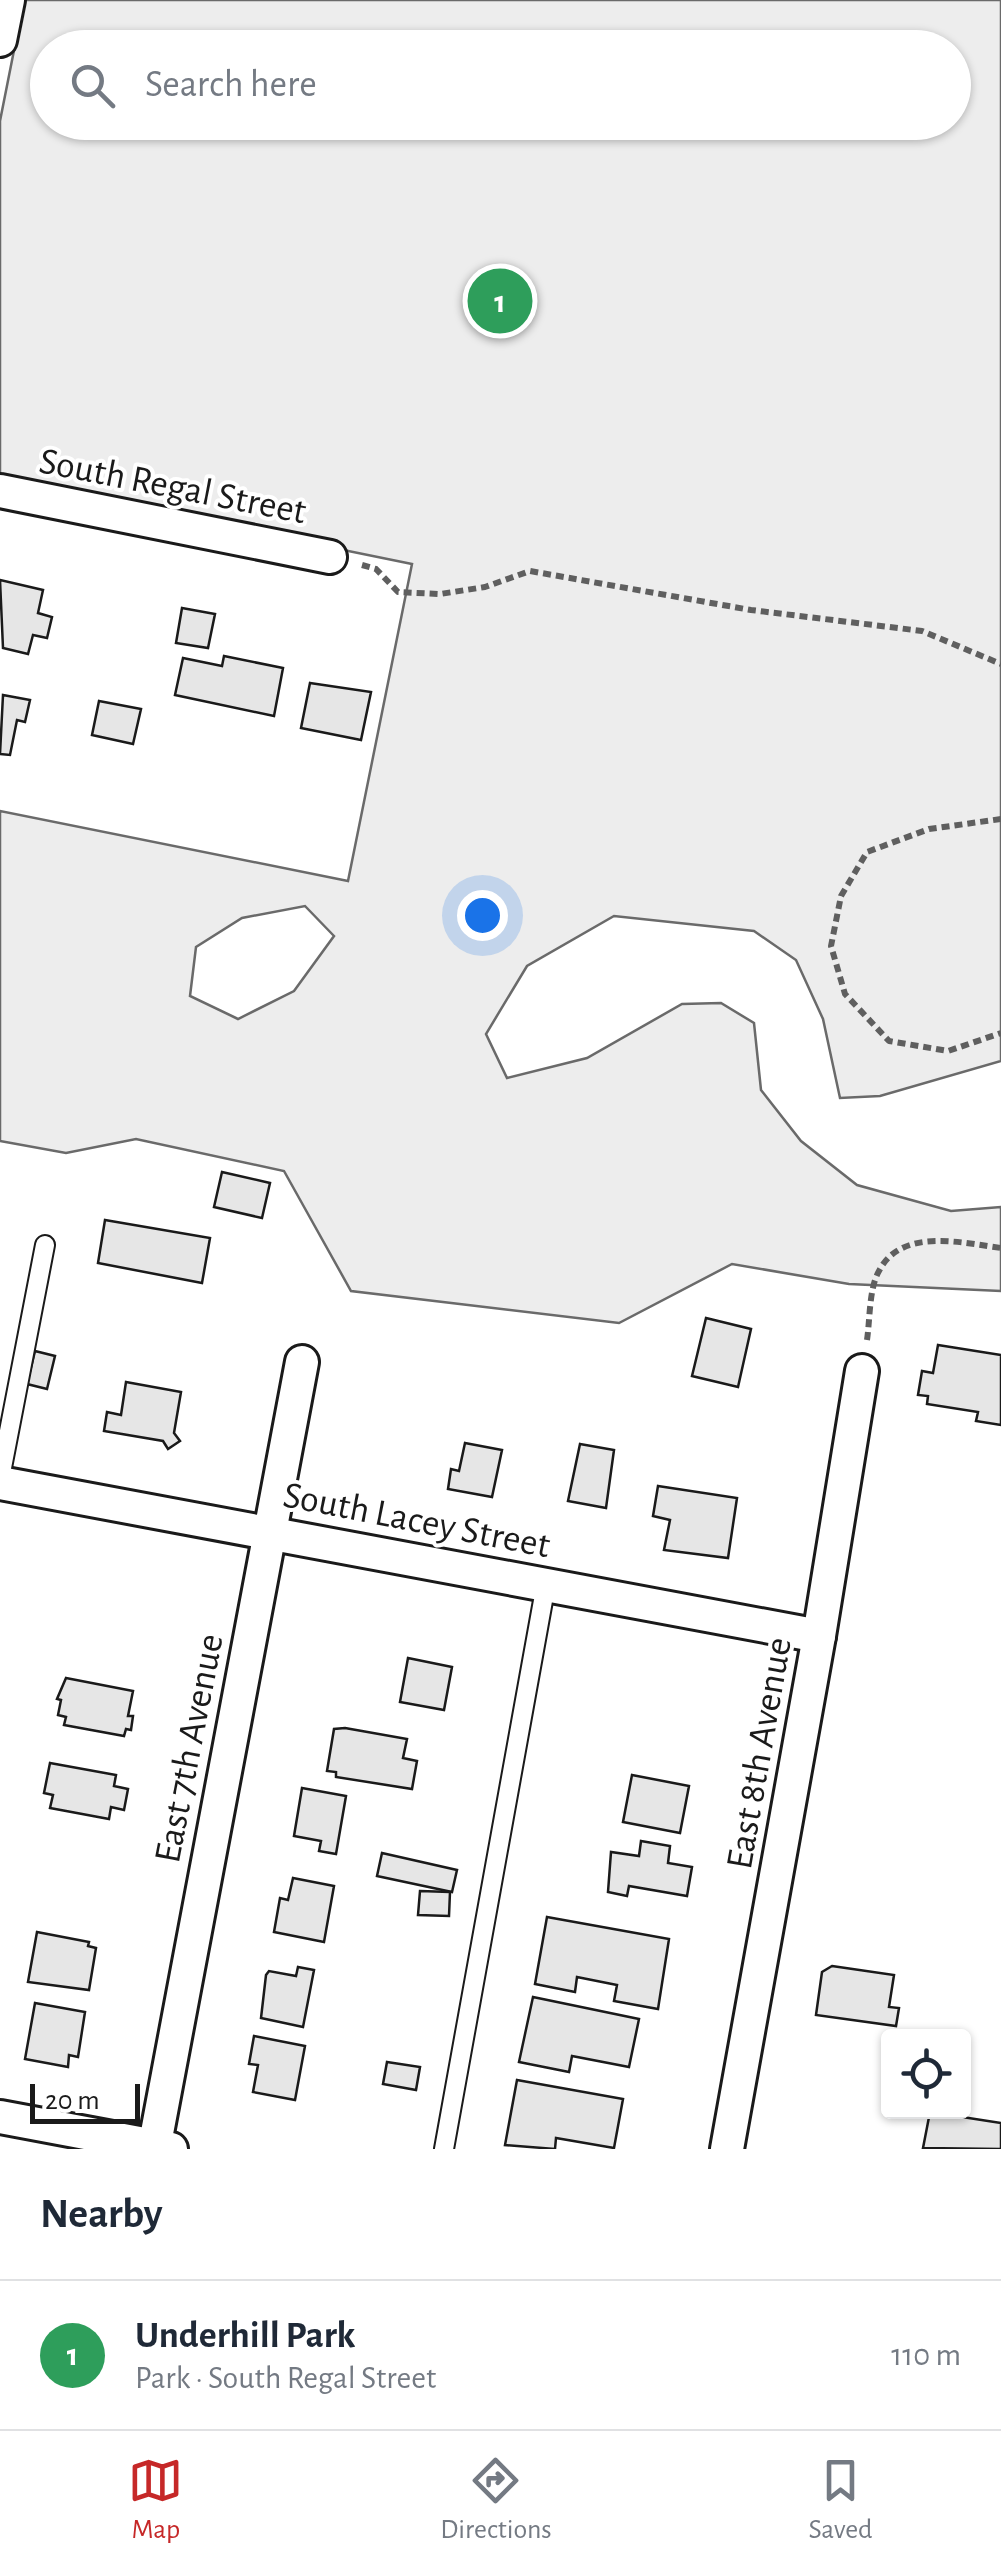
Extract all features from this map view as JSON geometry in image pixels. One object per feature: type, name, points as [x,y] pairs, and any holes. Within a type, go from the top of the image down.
[{"type":"street","points":[[0,40],[8,0]]},
{"type":"street","name":"South Regal Street","points":[[0,491],[330,557]]},
{"type":"street","name":"East 7th Avenue","points":[[160,2148],[302,1362]]},
{"type":"street","name":"East 8th Avenue","points":[[727,2149],[820,1636],[862,1371]]},
{"type":"street","name":"South Lacey Street","points":[[0,1480],[820,1636]]},
{"type":"street","points":[[0,2117],[160,2148]]},
{"type":"lane","points":[[0,1480],[45,1244]]},
{"type":"lane","points":[[444,2149],[546,1584]]},
{"type":"path","points":[[330,557],[376,569],[398,592],[440,594],[485,587],[530,571],[751,610],[922,631],[1001,664]]},
{"type":"path","points":[[1001,820],[929,829],[867,852],[840,896],[831,946],[846,994],[889,1041],[948,1052],[1001,1033]]},
{"type":"path","points":[[862,1371],[878,1270],[903,1247],[940,1240],[1001,1248]]},
{"type":"shaded area","points":[[24,0],[1001,0],[1001,1061],[880,1096],[840,1098],[823,1019],[796,960],[754,931],[614,916],[527,966],[486,1034],[507,1078],[587,1058],[682,1004],[721,1003],[754,1023],[761,1090],[801,1141],[857,1185],[951,1211],[1001,1207],[1001,1291],[849,1284],[732,1264],[619,1323],[351,1291],[284,1171],[136,1139],[66,1153],[0,1141],[0,811],[348,881],[412,564],[0,480],[0,121]],"holes":[[[305,906],[334,936],[294,991],[238,1019],[190,996],[196,947],[242,918]]]},
{"type":"building","points":[[0,580],[43,590],[38,613],[52,617],[47,638],[33,635],[28,654],[3,648]]},
{"type":"building","points":[[182,608],[215,614],[208,648],[176,643]]},
{"type":"building","points":[[224,656],[283,668],[274,716],[175,695],[183,658],[222,666]]},
{"type":"building","points":[[310,683],[371,692],[361,740],[301,728]]},
{"type":"building","points":[[3,695],[30,700],[25,722],[17,720],[10,755],[0,754]]},
{"type":"building","points":[[99,701],[141,709],[133,744],[92,735]]},
{"type":"building","points":[[222,1172],[270,1183],[262,1218],[214,1207]]},
{"type":"building","points":[[105,1220],[210,1238],[202,1283],[98,1263]]},
{"type":"building","points":[[706,1318],[751,1329],[738,1387],[692,1376]]},
{"type":"building","points":[[938,1345],[1001,1355],[1001,1425],[976,1421],[978,1412],[927,1404],[928,1396],[918,1395],[922,1371],[933,1373]]},
{"type":"building","points":[[35,1351],[55,1356],[47,1389],[27,1384]]},
{"type":"building","points":[[126,1382],[181,1392],[174,1433],[180,1441],[168,1449],[163,1441],[104,1431],[107,1412],[121,1415]]},
{"type":"building","points":[[465,1443],[502,1450],[492,1497],[448,1489],[451,1469],[459,1471]]},
{"type":"building","points":[[580,1444],[614,1450],[606,1508],[568,1501]]},
{"type":"building","points":[[658,1486],[737,1498],[728,1558],[664,1550],[670,1520],[653,1516]]},
{"type":"building","points":[[408,1658],[452,1667],[444,1710],[400,1702]]},
{"type":"building","points":[[66,1678],[133,1691],[128,1716],[133,1716],[131,1730],[126,1729],[124,1736],[64,1725],[66,1717],[58,1715],[61,1700],[57,1699]]},
{"type":"building","points":[[334,1729],[407,1739],[403,1758],[417,1761],[412,1789],[336,1777],[336,1772],[327,1771]]},
{"type":"building","points":[[50,1763],[116,1775],[114,1786],[128,1789],[124,1810],[111,1807],[109,1819],[50,1808],[53,1795],[44,1793]]},
{"type":"building","points":[[632,1775],[689,1786],[680,1833],[623,1822]]},
{"type":"building","points":[[302,1788],[346,1796],[336,1854],[319,1851],[321,1841],[294,1836]]},
{"type":"building","points":[[641,1841],[670,1846],[668,1863],[692,1867],[687,1896],[629,1886],[627,1896],[608,1892],[611,1852],[639,1856]]},
{"type":"building","points":[[382,1853],[457,1870],[452,1892],[377,1876]]},
{"type":"building","points":[[293,1878],[334,1886],[324,1942],[274,1932],[280,1898],[288,1900]]},
{"type":"building","points":[[420,1891],[450,1892],[449,1916],[418,1915]]},
{"type":"building","points":[[547,1917],[669,1939],[658,2009],[614,2001],[617,1985],[577,1977],[575,1992],[535,1984]]},
{"type":"building","points":[[37,1932],[89,1942],[88,1946],[96,1948],[89,1990],[28,1982]]},
{"type":"building","points":[[832,1966],[894,1975],[889,2007],[899,2008],[896,2026],[816,2015],[822,1972]]},
{"type":"building","points":[[298,1967],[314,1970],[303,2027],[261,2018],[266,1975],[269,1971],[296,1976]]},
{"type":"building","points":[[533,1997],[639,2019],[629,2067],[572,2056],[569,2072],[519,2062]]},
{"type":"building","points":[[35,2003],[85,2012],[78,2057],[69,2055],[68,2067],[25,2059]]},
{"type":"building","points":[[254,2036],[305,2046],[295,2100],[253,2092],[258,2065],[249,2064]]},
{"type":"building","points":[[387,2062],[420,2067],[416,2090],[383,2084]]},
{"type":"building","points":[[517,2080],[623,2099],[614,2148],[556,2138],[555,2149],[505,2145]]},
{"type":"building","points":[[929,2119],[1001,2123],[1001,2149],[923,2148]]},
{"type":"place","name":"Underhill Park","points":[[500,301]]}]
